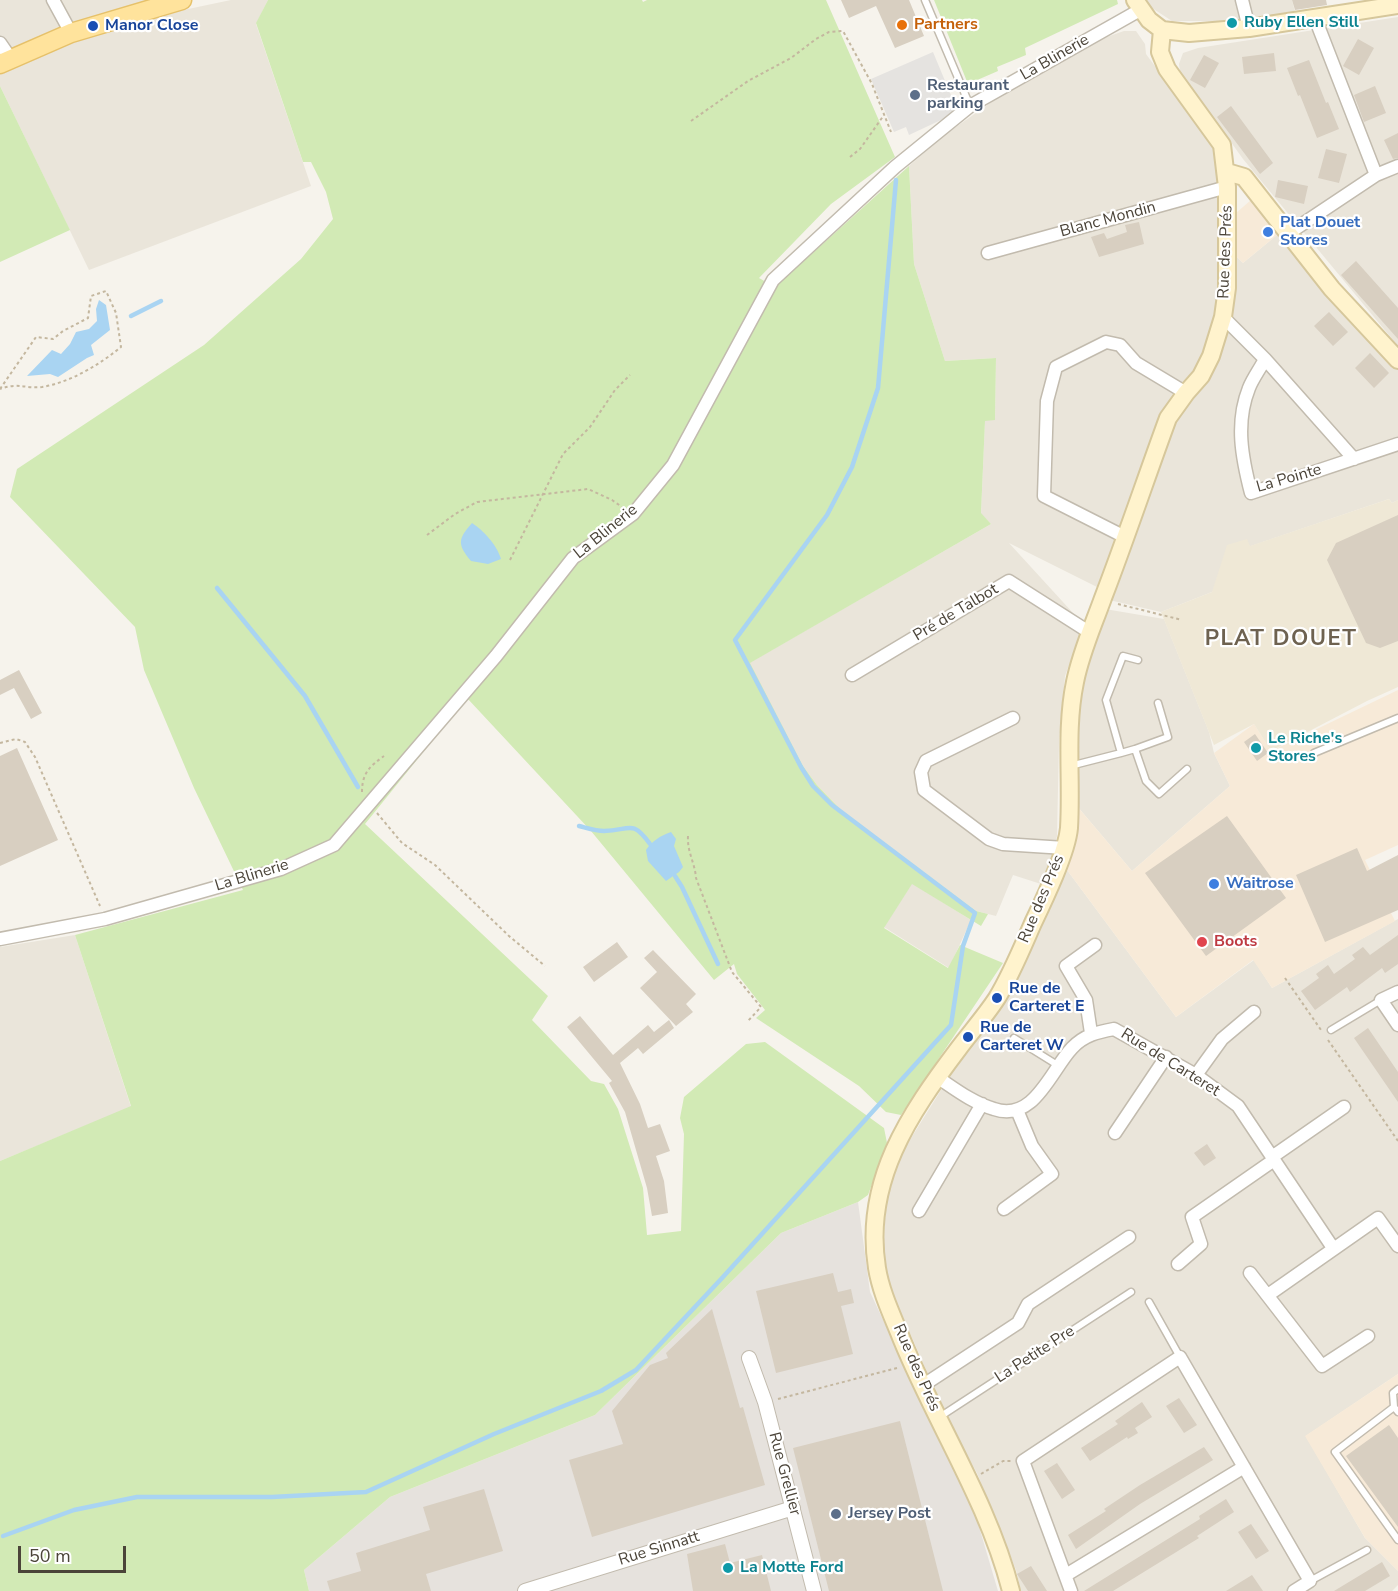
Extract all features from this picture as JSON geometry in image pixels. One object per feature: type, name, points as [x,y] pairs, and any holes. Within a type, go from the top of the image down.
[{"type":"main road","points":[[6,62],[71,33],[182,0]]},
{"type":"main road","points":[[1138,5],[1149,20],[1162,30],[1190,33],[1249,28],[1398,5]]},
{"type":"main road","name":"Rue des Prés","points":[[1011,1591],[1005,1568],[969,1482],[912,1364],[882,1289],[877,1268],[876,1215],[878,1195],[889,1161],[903,1130],[937,1077],[997,998],[1035,919],[1065,848],[1069,830],[1068,766],[1071,703],[1089,632],[1168,418],[1201,376],[1211,356],[1223,317],[1227,288],[1227,179],[1222,146],[1167,69],[1160,52],[1162,30]]},
{"type":"main road","points":[[1227,179],[1244,177],[1332,289],[1398,360]]},
{"type":"street","points":[[53,0],[71,33]]},
{"type":"street","points":[[1242,0],[1249,28]]},
{"type":"street","name":"La Blinerie","points":[[0,939],[105,920],[281,869],[334,845],[496,656],[573,558],[633,514],[673,465],[773,280],[895,167],[970,106],[1138,5]]},
{"type":"street","points":[[1315,18],[1376,175]]},
{"type":"street","points":[[0,43],[6,62]]},
{"type":"street","points":[[1289,233],[1376,175],[1398,166]]},
{"type":"street","name":"Blanc Mondin","points":[[988,253],[1227,179]]},
{"type":"street","points":[[1223,317],[1354,459]]},
{"type":"street","points":[[1125,537],[1044,496],[1047,401],[1056,366],[1106,342],[1120,345],[1136,363],[1186,393]]},
{"type":"street","name":"La Pointe","points":[[1265,360],[1249,389],[1240,424],[1242,459],[1251,493],[1398,444]]},
{"type":"street","name":"Pré de Talbot","points":[[852,675],[1009,581],[1089,632]]},
{"type":"street","points":[[1013,718],[926,760],[921,772],[924,790],[989,839],[1003,844],[1065,848]]},
{"type":"street","points":[[937,1077],[995,1110],[1008,1112],[1029,1103],[1039,1093],[1072,1047],[1091,1034],[1086,1000],[1066,966],[1095,945]]},
{"type":"street","points":[[1398,992],[1380,1000],[1398,1025]]},
{"type":"street","points":[[1196,1075],[1221,1039],[1254,1012]]},
{"type":"street","name":"Rue de Carteret","points":[[1091,1034],[1114,1029],[1196,1075],[1238,1106],[1333,1248]]},
{"type":"street","points":[[1115,1132],[1166,1057]]},
{"type":"street","points":[[919,1211],[981,1104]]},
{"type":"street","points":[[1178,1264],[1201,1244],[1192,1216],[1344,1107]]},
{"type":"street","points":[[1004,1209],[1052,1174],[1032,1146],[1017,1110]]},
{"type":"street","points":[[1268,1295],[1378,1218],[1398,1246]]},
{"type":"street","points":[[922,1386],[1018,1323],[1028,1305],[1129,1237]]},
{"type":"street","points":[[1250,1273],[1322,1366],[1368,1336]]},
{"type":"street","points":[[1071,1591],[1023,1461],[1180,1357],[1310,1581],[1294,1591]]},
{"type":"street","name":"Rue Grellier","points":[[748,1358],[765,1402],[814,1591]]},
{"type":"street","points":[[1066,1575],[1244,1467]]},
{"type":"street","name":"Rue Sinnatt","points":[[525,1591],[567,1585],[793,1508]]},
{"type":"lane","points":[[925,0],[970,106]]},
{"type":"lane","points":[[1121,753],[1106,700],[1123,656],[1138,660]]},
{"type":"lane","points":[[1068,766],[1135,749],[1168,737],[1158,703]]},
{"type":"lane","points":[[1314,753],[1398,718]]},
{"type":"lane","points":[[1135,749],[1146,781],[1159,794],[1187,769]]},
{"type":"lane","points":[[1331,1030],[1380,1000]]},
{"type":"lane","points":[[1014,1038],[1059,1066]]},
{"type":"lane","name":"La Petite Pre","points":[[938,1418],[1131,1293]]},
{"type":"lane","points":[[1149,1302],[1180,1357]]},
{"type":"lane","points":[[1398,1389],[1393,1393],[1396,1410],[1335,1452],[1398,1540]]},
{"type":"lane","points":[[1310,1581],[1367,1550]]},
{"type":"path","points":[[691,121],[748,81],[791,58],[816,39],[829,32],[843,32],[872,84],[891,132]]},
{"type":"path","points":[[850,157],[860,149],[884,115]]},
{"type":"path","points":[[106,291],[116,313],[121,347],[103,362],[68,380],[40,387],[13,385],[0,389],[36,337],[53,339],[88,318],[91,297],[106,291]]},
{"type":"path","points":[[510,560],[563,454],[590,427],[615,390],[630,375]]},
{"type":"path","points":[[427,535],[455,514],[477,502],[544,493],[588,489],[612,500],[633,514]]},
{"type":"path","points":[[1102,601],[1131,606],[1182,620]]},
{"type":"path","points":[[0,743],[16,739],[26,742],[35,757],[92,884],[105,920]]},
{"type":"path","points":[[384,756],[369,767],[362,780],[362,792],[368,806],[402,843],[435,865],[544,966]]},
{"type":"path","points":[[688,836],[687,849],[695,867],[696,878],[732,972],[761,1007],[747,1022]]},
{"type":"path","points":[[1285,978],[1398,1141]]},
{"type":"path","points":[[765,1402],[912,1364]]},
{"type":"path","points":[[969,1482],[1003,1461],[1023,1461]]},
{"type":"shaded area","points":[[0,0],[158,0],[80,20],[0,55]]},
{"type":"shaded area","points":[[231,0],[268,0],[256,24],[311,186],[89,270],[0,86],[0,73],[73,41],[131,21]]},
{"type":"shaded area","points":[[1146,0],[1292,0],[1296,16],[1237,21],[1172,21],[1152,8]]},
{"type":"shaded area","points":[[1398,17],[1398,346],[1243,159],[1180,71],[1179,64],[1183,53],[1198,48]]},
{"type":"shaded area","points":[[1124,31],[1136,31],[1145,44],[1146,54],[1215,148],[1220,181],[1221,269],[1212,327],[1200,363],[1182,383],[1164,416],[1099,588],[1009,543],[1084,625],[1065,676],[1059,742],[1057,836],[1049,868],[1041,884],[1013,875],[996,916],[976,911],[841,810],[817,785],[803,766],[749,663],[991,524],[981,514],[985,420],[995,420],[996,358],[945,361],[914,264],[909,166],[943,136],[1016,85],[1098,40]]},
{"type":"shaded area","name":"Restaurant parking","points":[[933,52],[958,112],[909,135],[906,127],[894,132],[871,79]]},
{"type":"shaded area","points":[[1251,200],[1277,235],[1243,263],[1236,256],[1236,213]]},
{"type":"shaded area","points":[[1277,235],[1398,370],[1398,500],[1392,503],[1389,499],[1248,547],[1212,592],[1161,612],[1109,600],[1174,424],[1206,376],[1231,317],[1236,256],[1243,263]]},
{"type":"shaded area","points":[[1389,499],[1392,503],[1398,500],[1398,687],[1271,751],[1254,724],[1214,745],[1161,612],[1212,592],[1227,545],[1247,539],[1250,546]]},
{"type":"shaded area","points":[[1105,609],[1164,619],[1209,732],[1214,753],[1230,786],[1132,871],[1077,806],[1076,759],[1080,690],[1095,632]]},
{"type":"shaded area","points":[[1398,690],[1398,845],[1365,860],[1395,921],[1272,988],[1253,960],[1176,1017],[1067,870],[1077,806],[1132,871],[1230,786],[1214,753],[1254,724],[1271,751]]},
{"type":"shaded area","points":[[1067,870],[1176,1017],[1254,960],[1272,988],[1398,919],[1398,1374],[1306,1436],[1365,1538],[1398,1571],[1398,1585],[1392,1591],[1021,1591],[1016,1570],[977,1473],[949,1422],[888,1283],[884,1250],[885,1218],[889,1188],[898,1159],[956,1066],[1013,985]]},
{"type":"shaded area","points":[[912,883],[971,920],[949,968],[884,927]]},
{"type":"shaded area","points":[[75,935],[131,1107],[0,1161],[0,947]]},
{"type":"shaded area","points":[[858,1202],[870,1292],[977,1520],[998,1591],[309,1591],[304,1570],[390,1497],[595,1415],[781,1233]]},
{"type":"shaded area","points":[[1398,1374],[1398,1571],[1365,1538],[1305,1436]]},
{"type":"green space","points":[[268,0],[642,0],[643,2],[647,0],[826,0],[895,157],[831,204],[759,278],[775,287],[909,166],[914,264],[945,361],[996,358],[995,420],[985,421],[981,513],[991,524],[750,663],[803,766],[817,785],[841,810],[976,911],[988,914],[981,926],[912,884],[884,928],[948,968],[960,945],[1003,963],[901,1115],[886,1112],[859,1086],[756,1018],[765,1010],[737,974],[734,964],[714,980],[591,831],[467,698],[365,824],[548,996],[532,1020],[591,1081],[604,1084],[618,1109],[643,1188],[647,1235],[681,1231],[684,1134],[680,1118],[684,1097],[746,1044],[765,1042],[884,1128],[887,1143],[868,1195],[858,1202],[781,1233],[595,1415],[390,1497],[304,1570],[309,1591],[0,1591],[0,1161],[131,1106],[75,935],[243,890],[194,788],[144,670],[135,627],[10,497],[17,469],[204,345],[301,259],[333,219],[326,192],[311,162],[303,162],[256,23]]},
{"type":"green space","points":[[934,0],[1117,0],[1118,4],[1025,48],[1026,55],[997,67],[998,71],[968,84]]},
{"type":"green space","points":[[0,86],[70,230],[0,262]]},
{"type":"water","points":[[99,300],[106,305],[110,330],[91,345],[94,355],[58,377],[50,374],[27,376],[52,350],[61,354],[70,344],[76,332],[89,329],[97,321],[96,309]]},
{"type":"water","points":[[472,523],[489,538],[501,559],[488,564],[471,561],[463,550],[461,542],[464,533]]},
{"type":"water","points":[[671,832],[676,839],[674,846],[683,867],[666,881],[648,861],[646,850],[657,839]]},
{"type":"building","points":[[841,0],[909,0],[924,36],[895,48],[876,6],[849,18]]},
{"type":"building","points":[[1292,0],[1326,0],[1327,5],[1295,10]]},
{"type":"building","points":[[1358,39],[1374,48],[1359,75],[1343,66]]},
{"type":"building","points":[[1274,53],[1276,71],[1244,74],[1242,57]]},
{"type":"building","points":[[1204,55],[1219,63],[1205,88],[1190,80]]},
{"type":"building","points":[[1309,60],[1339,129],[1317,138],[1287,68]]},
{"type":"building","points":[[1375,86],[1386,113],[1364,122],[1354,95]]},
{"type":"building","points":[[1231,106],[1273,163],[1260,174],[1217,117]]},
{"type":"building","points":[[1398,133],[1398,158],[1393,159],[1384,140]]},
{"type":"building","points":[[1326,149],[1347,154],[1339,183],[1318,178]]},
{"type":"building","points":[[1278,180],[1308,186],[1304,204],[1275,197]]},
{"type":"building","points":[[1139,222],[1144,244],[1099,257],[1091,237],[1104,233],[1107,239],[1127,232],[1125,225]]},
{"type":"building","points":[[1356,261],[1398,308],[1398,339],[1341,275]]},
{"type":"building","points":[[1329,312],[1348,332],[1333,346],[1314,326]]},
{"type":"building","points":[[1370,353],[1389,373],[1374,388],[1355,368]]},
{"type":"building","points":[[1398,515],[1398,641],[1380,648],[1366,643],[1327,560],[1336,543]]},
{"type":"building","points":[[19,670],[42,713],[31,719],[14,688],[0,695],[0,680]]},
{"type":"building","name":"Le Riche's Stores","points":[[1255,734],[1268,753],[1257,761],[1244,742]]},
{"type":"building","points":[[17,748],[58,840],[0,866],[0,756]]},
{"type":"building","name":"Waitrose","points":[[1227,816],[1286,898],[1206,956],[1145,873]]},
{"type":"building","points":[[1357,848],[1367,871],[1398,855],[1398,910],[1325,942],[1296,875]]},
{"type":"building","points":[[1398,935],[1398,964],[1385,973],[1382,968],[1350,992],[1347,987],[1315,1010],[1301,991],[1319,978],[1316,974],[1328,965],[1334,974],[1355,959],[1352,955],[1363,947],[1370,955]]},
{"type":"building","points":[[617,942],[628,957],[594,982],[583,967]]},
{"type":"building","points":[[653,950],[696,994],[686,1004],[693,1012],[676,1026],[640,988],[657,972],[644,958]]},
{"type":"building","points":[[580,1016],[613,1055],[648,1025],[654,1032],[669,1020],[674,1028],[643,1054],[638,1048],[620,1063],[640,1104],[648,1128],[660,1124],[670,1151],[656,1156],[664,1181],[668,1213],[652,1216],[647,1188],[625,1112],[609,1083],[612,1081],[567,1027]]},
{"type":"building","points":[[1368,1028],[1398,1072],[1398,1102],[1354,1038]]},
{"type":"building","points":[[1207,1144],[1216,1158],[1204,1166],[1194,1153]]},
{"type":"building","points":[[833,1273],[838,1292],[851,1289],[854,1303],[841,1306],[853,1354],[776,1373],[756,1291]]},
{"type":"building","points":[[712,1309],[765,1485],[592,1537],[569,1460],[623,1444],[612,1411],[650,1365],[668,1358],[666,1353]]},
{"type":"building","points":[[1179,1398],[1197,1425],[1184,1433],[1166,1406]]},
{"type":"building","points":[[1142,1402],[1152,1417],[1135,1428],[1138,1433],[1128,1439],[1127,1437],[1090,1461],[1081,1448],[1118,1424],[1115,1421]]},
{"type":"building","name":"Jersey Post","points":[[900,1421],[943,1591],[829,1591],[793,1448]]},
{"type":"building","points":[[1389,1425],[1398,1438],[1398,1527],[1346,1456]]},
{"type":"building","points":[[1204,1447],[1213,1460],[1140,1504],[1076,1549],[1068,1535],[1106,1511],[1104,1509],[1140,1485]]},
{"type":"building","points":[[1057,1463],[1075,1490],[1062,1499],[1044,1471]]},
{"type":"building","points":[[484,1489],[503,1551],[426,1574],[431,1591],[330,1591],[327,1581],[361,1571],[356,1553],[430,1530],[423,1507]]},
{"type":"building","points":[[1226,1499],[1234,1512],[1197,1536],[1199,1538],[1113,1591],[1084,1591],[1200,1519],[1199,1516]]},
{"type":"building","points":[[1251,1524],[1269,1551],[1256,1559],[1238,1532]]},
{"type":"building","name":"La Motte Ford","points":[[725,1544],[730,1563],[762,1555],[771,1591],[693,1591],[687,1554]]},
{"type":"building","points":[[1382,1562],[1390,1576],[1365,1591],[1334,1591]]},
{"type":"building","points":[[1031,1566],[1047,1591],[1028,1591],[1017,1574]]},
{"type":"building","points":[[1252,1575],[1263,1591],[1226,1591]]},
{"type":"waterway","points":[[3,1536],[74,1510],[137,1497],[272,1497],[366,1492],[494,1434],[601,1391],[636,1370],[951,1025],[963,946],[975,913],[832,805],[813,786],[735,640],[827,515],[852,467],[878,388],[896,180]]},
{"type":"waterway","points":[[131,316],[161,301]]},
{"type":"waterway","points":[[217,588],[305,696],[358,787]]},
{"type":"waterway","points":[[579,826],[601,831],[634,828],[650,844]]},
{"type":"waterway","points":[[675,876],[718,964]]},
{"type":"place","name":"Ruby Ellen Still","points":[[1232,23]]},
{"type":"place","name":"Partners","points":[[902,25]]},
{"type":"place","name":"Manor Close","points":[[93,26]]},
{"type":"place","name":"Restaurant parking","points":[[915,95]]},
{"type":"place","name":"Plat Douet Stores","points":[[1268,232]]},
{"type":"place","name":"Le Riche's Stores","points":[[1256,748]]},
{"type":"place","name":"Waitrose","points":[[1214,884]]},
{"type":"place","name":"Boots","points":[[1202,942]]},
{"type":"place","name":"Rue de Carteret E","points":[[997,998]]},
{"type":"place","name":"Rue de Carteret W","points":[[968,1037]]},
{"type":"place","name":"Jersey Post","points":[[836,1514]]},
{"type":"place","name":"La Motte Ford","points":[[728,1568]]},
{"type":"district","name":"PLAT DOUET","points":[[1281,640]]}]
